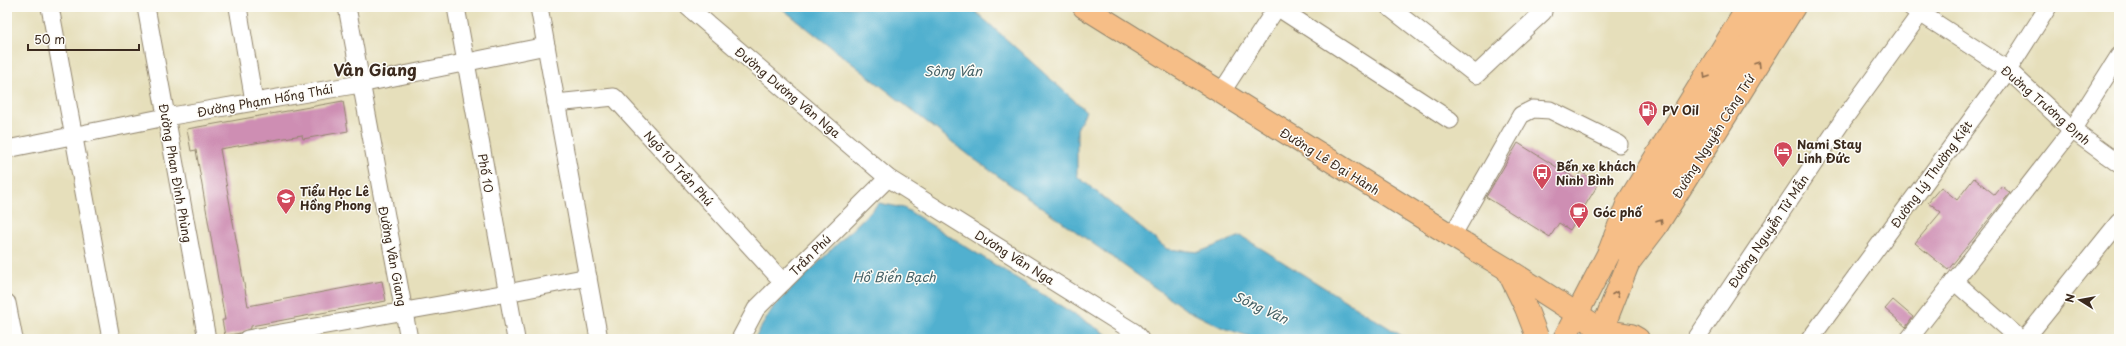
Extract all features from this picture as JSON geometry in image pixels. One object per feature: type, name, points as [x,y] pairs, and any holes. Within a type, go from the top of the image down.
[{"type":"main road","points":[[1564,339],[1609,252],[1628,202],[1748,7]]},
{"type":"main road","points":[[1609,252],[1644,213],[1773,7]]},
{"type":"main road","name":"Đường Nguyễn Công Trứ","points":[[1628,264],[1656,227],[1794,7]]},
{"type":"main road","name":"Đường Lê Đại Hành","points":[[1095,10],[1221,93],[1507,269],[1577,314],[1603,336]]},
{"type":"main road","name":"Đường Nguyễn Công Trứ","points":[[1603,336],[1644,213]]},
{"type":"main road","points":[[1507,269],[1526,308],[1538,339]]},
{"type":"main road","points":[[1603,336],[1631,335],[1638,339]]},
{"type":"street","points":[[50,7],[111,339]]},
{"type":"street","name":"Đường Phan Đình Phùng","points":[[146,7],[206,339]]},
{"type":"street","points":[[238,7],[254,101]]},
{"type":"street","name":"Đường Vân Giang","points":[[347,7],[360,84],[409,339]]},
{"type":"street","name":"Phố 10","points":[[456,7],[516,339]]},
{"type":"street","points":[[539,7],[599,339]]},
{"type":"street","name":"Đường Dương Vân Nga","points":[[688,7],[888,178]]},
{"type":"street","points":[[1221,93],[1277,7],[1450,120]]},
{"type":"street","points":[[1389,7],[1476,75],[1543,12],[1539,7]]},
{"type":"street","name":"Đường Lý Thường Kiệt","points":[[1810,339],[2008,70],[2048,7]]},
{"type":"street","name":"Đuờng Trương Định","points":[[1919,9],[2008,70],[2072,130],[2119,164]]},
{"type":"street","name":"Đường Nguyễn Tử Mẫn","points":[[1696,339],[1919,9]]},
{"type":"street","name":"Đường Phạm Hống Thái","points":[[7,149],[166,116],[360,84],[546,46]]},
{"type":"street","points":[[1908,339],[2072,130],[2119,56]]},
{"type":"street","name":"Ngõ 10 Trần Phú","points":[[556,103],[614,97],[783,282]]},
{"type":"street","points":[[1452,236],[1521,115],[1533,109],[1550,110],[1619,144]]},
{"type":"street","name":"Trần Phú","points":[[740,339],[756,309],[888,178]]},
{"type":"street","name":"Dương Vân Nga","points":[[888,178],[1134,332],[1140,339]]},
{"type":"street","points":[[2025,339],[2119,222]]},
{"type":"street","points":[[248,339],[403,310],[508,293],[588,277]]},
{"type":"street","points":[[1954,281],[2020,339]]},
{"type":"street","points":[[7,302],[14,339]]},
{"type":"water","name":"Sông Vân","points":[[780,7],[958,7],[975,11],[1086,111],[1077,129],[1077,176],[1167,249],[1199,252],[1241,236],[1407,339],[1257,339],[1221,327],[1185,309],[974,159]]},
{"type":"water","name":"Hồ Biển Bạch","points":[[879,203],[904,208],[1114,339],[754,339],[774,306]]},
{"type":"building","points":[[343,101],[348,131],[303,139],[302,135],[220,149],[248,306],[382,281],[386,301],[251,326],[251,328],[240,333],[225,336],[222,320],[225,320],[196,150],[191,151],[187,129]]},
{"type":"building","name":"Bến xe khách Ninh Bình","points":[[1518,143],[1576,179],[1581,172],[1599,183],[1570,230],[1559,223],[1550,237],[1486,197]]},
{"type":"building","points":[[1974,178],[1995,195],[2002,186],[2010,193],[1948,270],[1915,243],[1941,212],[1928,202],[1941,187],[1957,200]]},
{"type":"building","points":[[1893,300],[1913,317],[1906,327],[1885,309]]},
{"type":"place","name":"PV Oil","points":[[1648,127]]},
{"type":"place","name":"Nami Stay Linh Đức","points":[[1783,168]]},
{"type":"place","name":"Bến xe khách Ninh Bình","points":[[1542,190]]},
{"type":"place","name":"Tiểu Học Lê Hồng Phong","points":[[286,215]]},
{"type":"place","name":"Góc phố","points":[[1579,229]]},
{"type":"district","name":"Vân Giang","points":[[375,69]]}]
